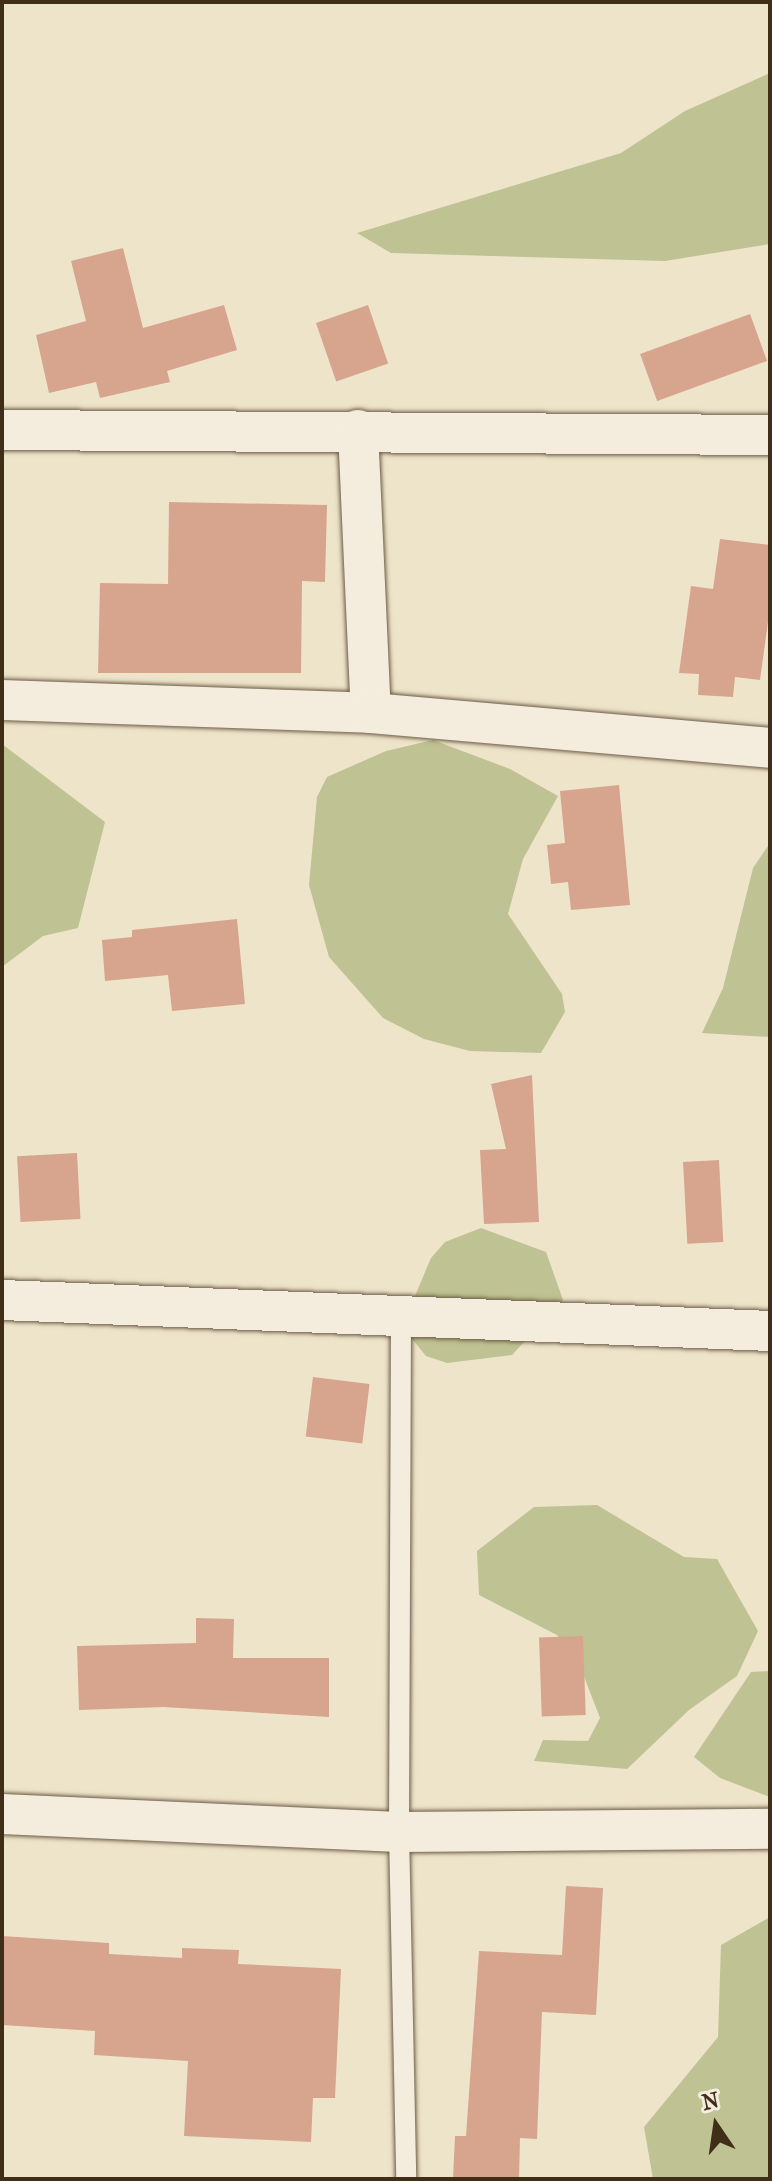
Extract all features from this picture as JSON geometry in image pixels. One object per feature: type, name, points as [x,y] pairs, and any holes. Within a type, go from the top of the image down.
[{"type":"street","points":[[2,430],[770,435]]},
{"type":"street","points":[[358,430],[371,713]]},
{"type":"street","points":[[2,700],[371,713],[770,748]]},
{"type":"street","points":[[2,1300],[770,1331]]},
{"type":"street","points":[[2,1814],[399,1832],[770,1829]]},
{"type":"lane","points":[[401,1316],[399,1832],[406,2179]]},
{"type":"green space","points":[[770,73],[770,244],[665,261],[391,253],[357,233],[621,153],[685,111]]},
{"type":"green space","points":[[433,740],[510,769],[558,796],[523,859],[508,914],[562,994],[565,1012],[541,1053],[470,1051],[424,1039],[383,1018],[329,957],[309,885],[317,797],[327,777],[386,751]]},
{"type":"green space","points":[[2,744],[105,822],[78,928],[43,936],[2,967]]},
{"type":"green space","points":[[770,843],[770,1037],[702,1033],[723,988],[753,868]]},
{"type":"green space","points":[[481,1228],[546,1252],[563,1300],[512,1355],[447,1363],[426,1356],[404,1329],[389,1340],[412,1303],[431,1258],[445,1242]]},
{"type":"green space","points":[[597,1505],[684,1557],[717,1559],[758,1631],[737,1676],[689,1710],[627,1769],[534,1761],[543,1740],[588,1741],[600,1718],[580,1666],[557,1635],[479,1595],[477,1551],[534,1507]]},
{"type":"green space","points":[[770,1671],[770,1797],[720,1778],[694,1757],[751,1672]]},
{"type":"green space","points":[[770,1917],[770,2179],[653,2179],[644,2127],[718,2037],[721,1945]]},
{"type":"building","points":[[123,248],[143,328],[224,305],[237,350],[167,371],[170,382],[100,398],[96,382],[49,393],[36,335],[86,321],[71,261]]},
{"type":"building","points":[[368,305],[388,364],[336,382],[316,323]]},
{"type":"building","points":[[750,314],[767,361],[657,401],[640,354]]},
{"type":"building","points":[[169,502],[327,505],[325,582],[302,581],[301,673],[98,673],[100,583],[168,584]]},
{"type":"building","points":[[720,539],[770,545],[770,607],[760,680],[735,677],[733,697],[698,695],[699,674],[679,673],[691,586],[713,589]]},
{"type":"building","points":[[619,785],[630,905],[571,910],[568,882],[551,884],[547,845],[565,843],[560,791]]},
{"type":"building","points":[[237,919],[245,1004],[172,1011],[168,975],[105,981],[102,940],[132,937],[132,930]]},
{"type":"building","points":[[532,1075],[539,1222],[484,1224],[480,1150],[506,1149],[491,1084]]},
{"type":"building","points":[[77,1153],[80,1219],[21,1222],[17,1156]]},
{"type":"building","points":[[719,1160],[723,1242],[687,1244],[683,1162]]},
{"type":"building","points":[[313,1377],[370,1384],[362,1443],[306,1437]]},
{"type":"building","points":[[196,1618],[234,1619],[233,1658],[329,1658],[329,1717],[163,1707],[79,1710],[77,1646],[196,1643]]},
{"type":"building","points":[[583,1636],[586,1715],[542,1716],[539,1638]]},
{"type":"building","points":[[566,1886],[603,1888],[596,2015],[542,2012],[537,2139],[520,2138],[519,2179],[453,2179],[455,2136],[466,2136],[479,1951],[562,1955]]},
{"type":"building","points":[[2,1936],[109,1943],[109,1954],[182,1958],[182,1948],[239,1950],[238,1964],[341,1969],[335,2098],[313,2098],[311,2142],[184,2136],[188,2061],[94,2055],[95,2031],[2,2025]]}]
